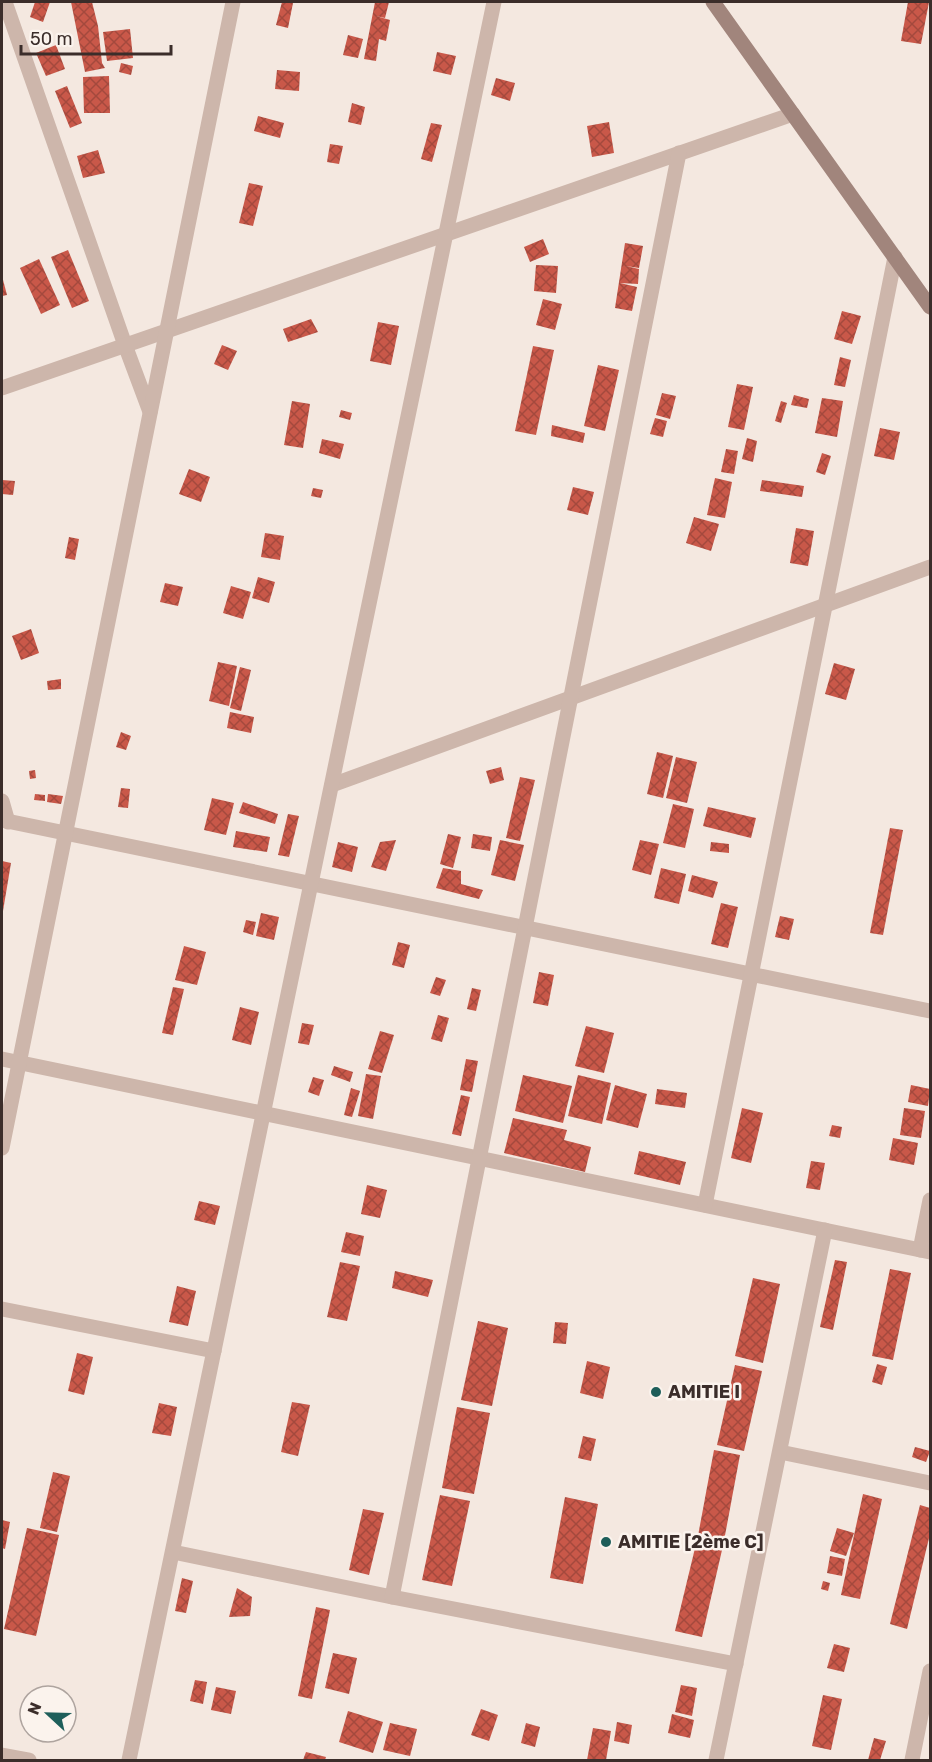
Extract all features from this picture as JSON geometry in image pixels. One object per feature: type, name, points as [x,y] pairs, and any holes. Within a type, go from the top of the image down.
[{"type":"street","points":[[5,2],[150,412]]},
{"type":"street","points":[[2,1148],[232,2]]},
{"type":"street","points":[[129,1761],[494,2]]},
{"type":"street","points":[[713,2],[930,307]]},
{"type":"street","points":[[2,388],[793,114]]},
{"type":"street","points":[[392,1597],[679,153]]},
{"type":"street","points":[[705,1205],[895,257]]},
{"type":"street","points":[[332,785],[930,567]]},
{"type":"street","points":[[2,801],[5,821],[930,1011]]},
{"type":"street","points":[[2,1059],[925,1251],[930,1200]]},
{"type":"street","points":[[716,1761],[825,1230]]},
{"type":"street","points":[[2,1309],[214,1351]]},
{"type":"street","points":[[780,1452],[930,1483]]},
{"type":"street","points":[[173,1552],[736,1664]]},
{"type":"street","points":[[912,1761],[930,1671]]},
{"type":"street","points":[[2,1755],[29,1761]]},
{"type":"building","points":[[35,2],[50,2],[43,22],[30,17]]},
{"type":"building","points":[[71,2],[92,2],[98,26],[102,63],[105,68],[85,72]]},
{"type":"building","points":[[282,2],[293,3],[288,28],[276,25]]},
{"type":"building","points":[[375,2],[389,2],[385,18],[376,16],[390,20],[386,41],[379,39],[376,61],[364,59]]},
{"type":"building","points":[[908,2],[929,2],[921,44],[901,41]]},
{"type":"building","points":[[130,29],[133,58],[107,61],[103,32]]},
{"type":"building","points":[[348,35],[363,39],[358,58],[343,55]]},
{"type":"building","points":[[56,45],[65,69],[46,76],[36,53]]},
{"type":"building","points":[[437,52],[456,56],[451,75],[433,71]]},
{"type":"building","points":[[121,63],[133,66],[131,75],[119,72]]},
{"type":"building","points":[[277,70],[300,72],[299,91],[275,89]]},
{"type":"building","points":[[109,76],[110,113],[84,113],[83,77]]},
{"type":"building","points":[[496,78],[515,83],[510,101],[491,95]]},
{"type":"building","points":[[67,86],[82,123],[70,128],[55,91]]},
{"type":"building","points":[[352,103],[365,107],[361,125],[348,122]]},
{"type":"building","points":[[258,116],[284,123],[280,138],[254,131]]},
{"type":"building","points":[[609,122],[614,153],[592,157],[587,126]]},
{"type":"building","points":[[431,123],[442,125],[432,162],[421,159]]},
{"type":"building","points":[[330,144],[343,146],[339,164],[327,162]]},
{"type":"building","points":[[98,150],[105,173],[83,178],[77,156]]},
{"type":"building","points":[[249,183],[263,186],[253,226],[239,223]]},
{"type":"building","points":[[543,239],[549,254],[530,262],[524,247]]},
{"type":"building","points":[[625,243],[643,246],[639,268],[626,266],[639,269],[638,284],[620,283],[637,287],[632,311],[615,308]]},
{"type":"building","points":[[68,250],[89,301],[72,308],[51,257]]},
{"type":"building","points":[[39,259],[60,305],[41,314],[20,268]]},
{"type":"building","points":[[536,265],[558,266],[556,293],[534,291]]},
{"type":"building","points":[[2,276],[7,295],[2,296]]},
{"type":"building","points":[[543,299],[562,304],[555,330],[536,325]]},
{"type":"building","points":[[842,311],[861,316],[852,344],[834,339]]},
{"type":"building","points":[[311,319],[318,332],[288,342],[283,329]]},
{"type":"building","points":[[378,322],[399,326],[391,365],[370,361]]},
{"type":"building","points":[[222,345],[237,351],[228,370],[214,364]]},
{"type":"building","points":[[533,346],[554,350],[536,435],[515,431]]},
{"type":"building","points":[[840,357],[851,360],[845,387],[834,385]]},
{"type":"building","points":[[598,365],[619,370],[605,431],[584,426]]},
{"type":"building","points":[[737,384],[753,387],[744,430],[728,427]]},
{"type":"building","points":[[662,393],[676,396],[670,419],[656,415]]},
{"type":"building","points":[[794,395],[809,399],[807,408],[791,405]]},
{"type":"building","points":[[822,398],[843,401],[837,437],[815,433]]},
{"type":"building","points":[[292,401],[310,404],[303,448],[284,445]]},
{"type":"building","points":[[781,401],[787,403],[781,423],[775,421]]},
{"type":"building","points":[[341,410],[352,413],[350,420],[339,417]]},
{"type":"building","points":[[655,418],[667,421],[663,437],[650,434]]},
{"type":"building","points":[[552,425],[585,433],[583,443],[551,436]]},
{"type":"building","points":[[880,428],[900,432],[894,460],[874,456]]},
{"type":"building","points":[[747,438],[757,441],[753,462],[742,459]]},
{"type":"building","points":[[322,439],[344,444],[340,459],[319,453]]},
{"type":"building","points":[[726,449],[738,451],[734,474],[721,472]]},
{"type":"building","points":[[822,453],[831,456],[825,475],[816,472]]},
{"type":"building","points":[[189,469],[210,477],[201,502],[179,494]]},
{"type":"building","points":[[715,478],[732,482],[725,518],[707,515]]},
{"type":"building","points":[[2,480],[15,481],[13,495],[2,494]]},
{"type":"building","points":[[762,480],[804,486],[802,497],[760,491]]},
{"type":"building","points":[[573,487],[594,492],[588,515],[567,510]]},
{"type":"building","points":[[313,488],[323,490],[321,498],[311,496]]},
{"type":"building","points":[[694,517],[719,524],[711,551],[686,543]]},
{"type":"building","points":[[796,528],[814,531],[808,566],[790,563]]},
{"type":"building","points":[[265,533],[284,536],[280,560],[261,557]]},
{"type":"building","points":[[69,537],[79,539],[75,560],[65,558]]},
{"type":"building","points":[[258,577],[275,582],[269,603],[252,598]]},
{"type":"building","points":[[165,583],[183,587],[178,606],[160,602]]},
{"type":"building","points":[[231,586],[251,592],[243,619],[223,613]]},
{"type":"building","points":[[31,629],[39,653],[21,660],[12,636]]},
{"type":"building","points":[[218,662],[237,666],[229,706],[209,701]]},
{"type":"building","points":[[834,663],[855,669],[846,700],[825,694]]},
{"type":"building","points":[[240,667],[251,670],[241,711],[230,708]]},
{"type":"building","points":[[61,679],[61,689],[48,690],[47,681]]},
{"type":"building","points":[[230,712],[254,717],[251,733],[227,728]]},
{"type":"building","points":[[121,732],[131,736],[126,750],[116,747]]},
{"type":"building","points":[[657,752],[673,756],[663,798],[647,794]]},
{"type":"building","points":[[676,757],[697,762],[687,803],[666,798]]},
{"type":"building","points":[[501,767],[504,780],[490,784],[486,771]]},
{"type":"building","points":[[35,770],[36,778],[30,779],[29,771]]},
{"type":"building","points":[[520,777],[535,780],[520,841],[506,838]]},
{"type":"building","points":[[121,788],[130,789],[128,808],[118,807]]},
{"type":"building","points":[[35,794],[45,795],[45,801],[34,800]]},
{"type":"building","points":[[48,794],[63,796],[61,804],[47,802]]},
{"type":"building","points":[[212,798],[234,803],[226,835],[204,830]]},
{"type":"building","points":[[243,802],[278,814],[275,824],[239,813]]},
{"type":"building","points":[[673,804],[694,809],[685,848],[663,843]]},
{"type":"building","points":[[708,807],[756,818],[751,838],[703,826]]},
{"type":"building","points":[[288,814],[299,816],[289,857],[278,855]]},
{"type":"building","points":[[890,828],[903,830],[883,935],[870,933]]},
{"type":"building","points":[[236,831],[270,837],[267,852],[233,847]]},
{"type":"building","points":[[448,834],[461,837],[453,868],[440,864]]},
{"type":"building","points":[[473,834],[492,837],[490,851],[471,848]]},
{"type":"building","points":[[396,840],[386,871],[371,867],[380,842]]},
{"type":"building","points":[[500,840],[524,845],[515,881],[491,875]]},
{"type":"building","points":[[640,840],[659,844],[651,875],[632,870]]},
{"type":"building","points":[[338,842],[358,847],[352,872],[332,867]]},
{"type":"building","points":[[711,842],[729,844],[729,853],[710,851]]},
{"type":"building","points":[[2,861],[11,863],[3,911],[2,911]]},
{"type":"building","points":[[443,868],[461,871],[461,884],[483,890],[479,899],[436,888]]},
{"type":"building","points":[[661,868],[686,874],[679,904],[654,898]]},
{"type":"building","points":[[692,875],[718,882],[713,898],[688,891]]},
{"type":"building","points":[[721,903],[738,907],[728,948],[711,944]]},
{"type":"building","points":[[261,913],[279,917],[274,940],[256,936]]},
{"type":"building","points":[[780,916],[794,919],[789,940],[775,937]]},
{"type":"building","points":[[246,920],[256,922],[253,935],[243,932]]},
{"type":"building","points":[[398,942],[410,945],[404,968],[392,965]]},
{"type":"building","points":[[184,946],[206,952],[197,985],[175,980]]},
{"type":"building","points":[[539,972],[554,975],[548,1006],[533,1003]]},
{"type":"building","points":[[436,977],[446,980],[440,996],[430,993]]},
{"type":"building","points":[[173,987],[184,989],[173,1035],[162,1033]]},
{"type":"building","points":[[472,988],[481,990],[476,1011],[467,1009]]},
{"type":"building","points":[[240,1007],[259,1012],[251,1045],[232,1040]]},
{"type":"building","points":[[438,1015],[449,1018],[442,1042],[431,1039]]},
{"type":"building","points":[[302,1023],[314,1025],[309,1045],[298,1043]]},
{"type":"building","points":[[586,1026],[614,1033],[604,1073],[575,1066]]},
{"type":"building","points":[[380,1031],[394,1035],[382,1073],[368,1069]]},
{"type":"building","points":[[466,1059],[478,1061],[472,1092],[460,1090]]},
{"type":"building","points":[[334,1066],[353,1072],[350,1082],[331,1075]]},
{"type":"building","points":[[366,1074],[381,1076],[373,1119],[358,1116]]},
{"type":"building","points":[[523,1075],[572,1086],[563,1123],[515,1111]]},
{"type":"building","points":[[578,1075],[611,1083],[602,1124],[568,1116]]},
{"type":"building","points":[[313,1077],[324,1080],[319,1096],[308,1092]]},
{"type":"building","points":[[615,1085],[647,1094],[638,1128],[606,1120]]},
{"type":"building","points":[[911,1085],[930,1089],[928,1106],[908,1102]]},
{"type":"building","points":[[351,1088],[360,1091],[352,1117],[344,1115]]},
{"type":"building","points":[[657,1089],[687,1093],[685,1108],[655,1104]]},
{"type":"building","points":[[461,1095],[470,1097],[461,1136],[452,1134]]},
{"type":"building","points":[[742,1108],[763,1113],[751,1163],[731,1158]]},
{"type":"building","points":[[904,1108],[925,1111],[921,1138],[900,1135]]},
{"type":"building","points":[[513,1118],[567,1130],[564,1140],[591,1147],[585,1172],[504,1153]]},
{"type":"building","points":[[832,1125],[842,1127],[840,1138],[829,1136]]},
{"type":"building","points":[[893,1138],[918,1143],[914,1165],[889,1160]]},
{"type":"building","points":[[639,1151],[686,1162],[680,1185],[634,1174]]},
{"type":"building","points":[[811,1161],[825,1163],[820,1190],[806,1188]]},
{"type":"building","points":[[367,1185],[387,1190],[380,1218],[361,1214]]},
{"type":"building","points":[[199,1201],[220,1206],[215,1225],[194,1220]]},
{"type":"building","points":[[346,1232],[364,1236],[360,1256],[341,1252]]},
{"type":"building","points":[[835,1260],[847,1262],[833,1330],[820,1327]]},
{"type":"building","points":[[340,1262],[360,1266],[347,1321],[327,1317]]},
{"type":"building","points":[[890,1269],[911,1273],[893,1360],[872,1356]]},
{"type":"building","points":[[395,1271],[433,1280],[428,1297],[392,1288]]},
{"type":"building","points":[[753,1278],[780,1284],[763,1363],[735,1356]]},
{"type":"building","points":[[177,1286],[196,1291],[188,1326],[169,1322]]},
{"type":"building","points":[[478,1321],[508,1328],[492,1406],[461,1400]]},
{"type":"building","points":[[555,1322],[568,1323],[566,1344],[553,1343]]},
{"type":"building","points":[[77,1353],[93,1357],[84,1395],[68,1391]]},
{"type":"building","points":[[587,1361],[610,1367],[603,1399],[580,1393]]},
{"type":"building","points":[[877,1364],[887,1367],[882,1385],[872,1382]]},
{"type":"building","points":[[735,1365],[762,1371],[744,1451],[717,1445]]},
{"type":"building","points":[[292,1402],[310,1405],[298,1456],[281,1452]]},
{"type":"building","points":[[159,1403],[177,1407],[171,1436],[152,1433]]},
{"type":"building","points":[[457,1407],[490,1413],[474,1494],[442,1488]]},
{"type":"building","points":[[583,1436],[596,1439],[591,1461],[578,1458]]},
{"type":"building","points":[[915,1447],[930,1451],[926,1462],[912,1457]]},
{"type":"building","points":[[714,1450],[740,1455],[723,1546],[697,1541]]},
{"type":"building","points":[[53,1472],[70,1476],[57,1532],[40,1528]]},
{"type":"building","points":[[863,1494],[882,1499],[860,1599],[841,1595]]},
{"type":"building","points":[[440,1495],[470,1501],[452,1586],[422,1580]]},
{"type":"building","points":[[565,1497],[598,1504],[583,1584],[550,1578]]},
{"type":"building","points":[[920,1505],[930,1508],[930,1534],[907,1629],[890,1624]]},
{"type":"building","points":[[363,1509],[384,1513],[369,1575],[349,1570]]},
{"type":"building","points":[[2,1520],[10,1522],[5,1549],[2,1548]]},
{"type":"building","points":[[27,1528],[59,1535],[36,1636],[4,1629]]},
{"type":"building","points":[[837,1528],[854,1533],[846,1556],[830,1551]]},
{"type":"building","points":[[696,1544],[722,1550],[702,1637],[675,1631]]},
{"type":"building","points":[[830,1556],[845,1559],[842,1576],[827,1573]]},
{"type":"building","points":[[182,1578],[193,1581],[186,1613],[175,1611]]},
{"type":"building","points":[[823,1581],[830,1583],[828,1591],[821,1589]]},
{"type":"building","points":[[237,1588],[252,1597],[250,1616],[229,1617]]},
{"type":"building","points":[[316,1607],[330,1610],[312,1699],[298,1696]]},
{"type":"building","points":[[834,1644],[850,1648],[844,1672],[827,1668]]},
{"type":"building","points":[[333,1653],[357,1658],[349,1694],[325,1688]]},
{"type":"building","points":[[195,1680],[207,1682],[203,1704],[190,1701]]},
{"type":"building","points":[[681,1685],[697,1688],[692,1716],[675,1712]]},
{"type":"building","points":[[216,1687],[236,1691],[231,1714],[211,1710]]},
{"type":"building","points":[[823,1695],[842,1699],[831,1750],[812,1746]]},
{"type":"building","points":[[481,1709],[498,1715],[489,1741],[471,1735]]},
{"type":"building","points":[[348,1711],[383,1722],[373,1753],[339,1742]]},
{"type":"building","points":[[672,1714],[694,1720],[690,1738],[668,1733]]},
{"type":"building","points":[[617,1722],[632,1725],[629,1744],[614,1741]]},
{"type":"building","points":[[390,1723],[417,1729],[410,1756],[383,1750]]},
{"type":"building","points":[[526,1723],[540,1727],[535,1747],[521,1743]]},
{"type":"building","points":[[593,1728],[611,1731],[606,1760],[587,1760]]},
{"type":"building","points":[[874,1738],[886,1741],[880,1760],[868,1760]]},
{"type":"building","points":[[306,1752],[326,1757],[325,1760],[303,1760]]},
{"type":"place","name":"AMITIE I","points":[[656,1392]]},
{"type":"place","name":"AMITIE [2ème C]","points":[[606,1542]]}]
